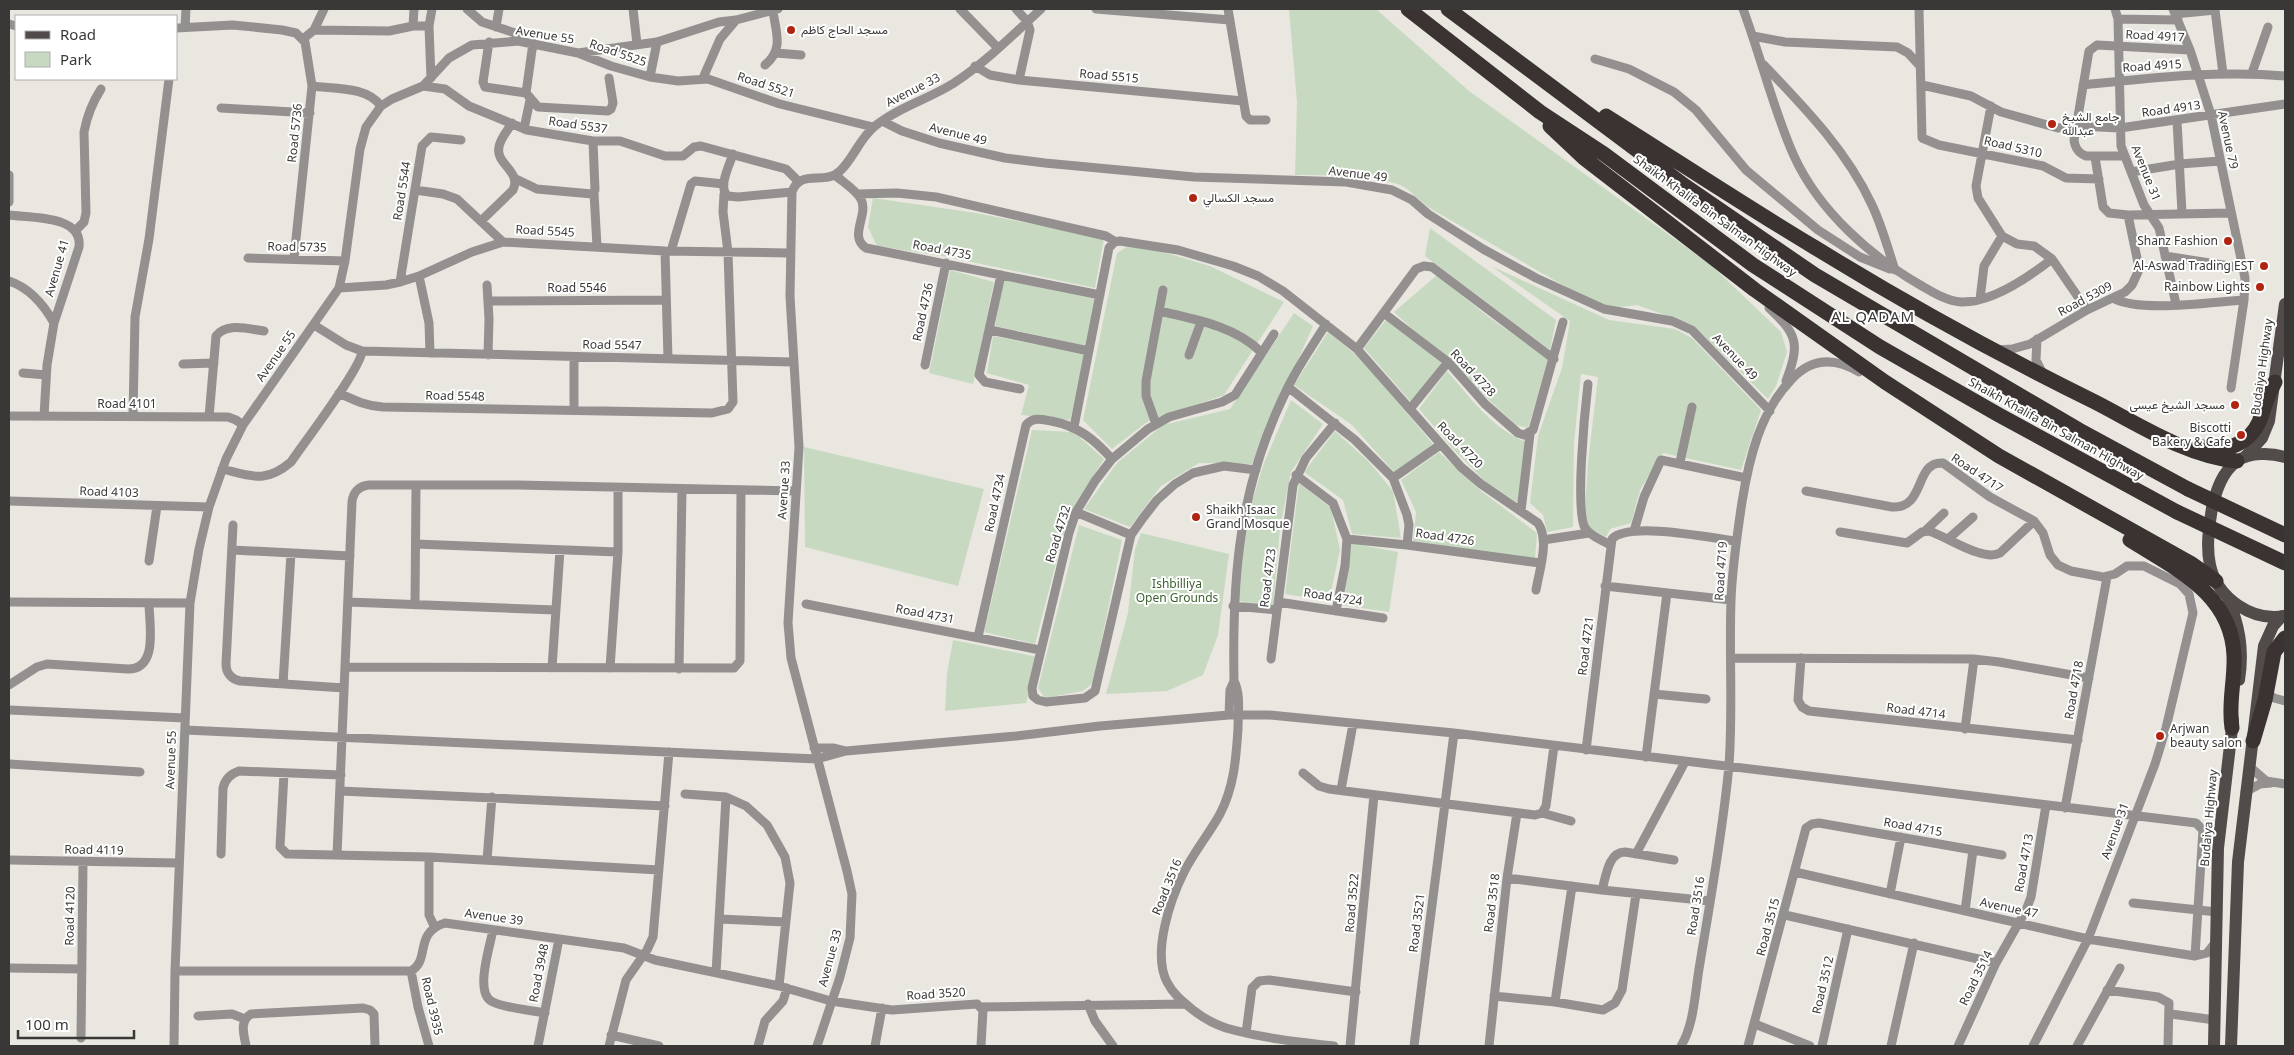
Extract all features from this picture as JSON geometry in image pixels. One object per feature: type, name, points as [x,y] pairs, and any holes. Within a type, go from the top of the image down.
[{"type":"highway","name":"Shaikh Khalifa Bin Salman Highway","points":[[1408,9],[1540,112],[1604,154],[1753,265],[1880,347],[1998,415],[2177,512],[2285,562]]},
{"type":"highway","name":"Shaikh Khalifa Bin Salman Highway","points":[[1448,9],[1685,186],[1815,276],[2080,430],[2188,489],[2285,535]]},
{"type":"highway","points":[[1510,56],[1814,248],[2046,378],[2202,454],[2241,459]]},
{"type":"highway","points":[[1540,112],[1572,148],[1754,290],[1885,382],[1999,456],[2192,564],[2216,581]]},
{"type":"highway","points":[[2155,432],[2215,450],[2237,445],[2246,439],[2256,427],[2269,391],[2275,382]]},
{"type":"highway","points":[[2075,499],[2099,522],[2188,576],[2215,601],[2226,621],[2233,644],[2234,668],[2229,711],[2232,728]]},
{"type":"highway","points":[[2253,741],[2268,697],[2274,652],[2285,638]]},
{"type":"main road","name":"Budaiya Highway","points":[[2216,581],[2209,555],[2208,537],[2215,493],[2221,480],[2265,434],[2275,382],[2285,304]]},
{"type":"main road","points":[[2241,459],[2265,454],[2285,457]]},
{"type":"main road","points":[[2216,581],[2227,596],[2250,613],[2265,616],[2284,616]]},
{"type":"main road","name":"Budaiya Highway","points":[[2214,1046],[2218,848],[2242,650],[2237,620],[2227,596]]},
{"type":"main road","points":[[2231,1046],[2238,871],[2246,792],[2264,646],[2273,626],[2284,616]]},
{"type":"street","points":[[186,9],[180,28],[233,25],[282,30],[296,33],[303,39],[314,30],[324,9]]},
{"type":"street","points":[[413,26],[414,9]]},
{"type":"street","points":[[431,78],[429,26],[432,9]]},
{"type":"street","points":[[467,9],[476,18],[515,33],[518,41]]},
{"type":"street","points":[[496,27],[499,9]]},
{"type":"street","points":[[960,9],[1001,46]]},
{"type":"street","points":[[1016,9],[1028,21],[1029,37],[1019,80]]},
{"type":"street","name":"Avenue 33","points":[[835,175],[842,169],[864,137],[874,127],[952,84],[1001,46],[1041,9]]},
{"type":"street","points":[[1096,9],[1230,20]]},
{"type":"street","points":[[1228,9],[1247,118],[1266,120]]},
{"type":"street","points":[[1744,9],[1794,157],[1811,186],[1831,212],[1895,271]]},
{"type":"street","points":[[1919,9],[1922,85]]},
{"type":"street","name":"Avenue 31","points":[[2115,9],[2118,19],[2120,128],[2123,156],[2144,205],[2159,228],[2176,304]]},
{"type":"street","points":[[633,10],[637,44]]},
{"type":"street","points":[[764,65],[776,53],[778,44],[775,10]]},
{"type":"street","name":"Avenue 55","points":[[174,1046],[175,971],[190,603],[198,549],[209,507],[222,469],[243,425],[339,288],[345,261],[360,149],[366,127],[381,106],[392,99],[423,86],[439,68],[460,51],[472,45],[489,42],[518,41],[578,53],[658,42],[718,22],[736,20],[746,13],[775,10]]},
{"type":"street","points":[[2118,19],[2215,10],[2223,74]]},
{"type":"street","name":"Avenue 79","points":[[2175,14],[2190,50],[2211,115],[2242,268],[2245,289],[2244,300],[2231,388]]},
{"type":"street","points":[[703,78],[720,39],[736,20]]},
{"type":"street","points":[[718,22],[717,29],[720,39]]},
{"type":"street","points":[[314,30],[389,31],[413,26],[429,26]]},
{"type":"street","points":[[2252,73],[2268,27]]},
{"type":"street","points":[[1753,36],[1785,42],[1896,47],[1908,53],[1920,65]]},
{"type":"street","name":"Road 5736","points":[[294,258],[312,86],[309,57],[303,39]]},
{"type":"street","points":[[489,42],[483,82],[485,87],[528,96],[542,108],[611,109],[613,103],[609,78]]},
{"type":"street","points":[[650,77],[658,42]]},
{"type":"street","points":[[524,129],[533,44]]},
{"type":"street","name":"Road 4917","points":[[2083,86],[2088,56],[2092,47],[2097,45],[2190,50]]},
{"type":"street","name":"Road 5525","points":[[578,53],[611,66],[650,77]]},
{"type":"street","points":[[776,53],[801,55]]},
{"type":"street","points":[[1595,59],[1629,69],[1674,92],[1696,110],[1746,170],[1818,230],[1860,257],[1895,271],[1949,300],[1959,302],[1980,299],[2011,286],[2052,259]]},
{"type":"street","points":[[1761,62],[1813,117],[1840,152],[1871,203],[1895,271]]},
{"type":"street","name":"Road 5515","points":[[976,66],[990,76],[1019,80],[1243,101]]},
{"type":"street","name":"Road 4915","points":[[2083,86],[2119,81],[2223,74],[2252,73],[2285,76]]},
{"type":"street","name":"Road 5521","points":[[650,77],[678,81],[703,78],[780,104],[874,127]]},
{"type":"street","points":[[133,416],[135,317],[149,239],[169,80]]},
{"type":"street","name":"Road 4913","points":[[1922,85],[1972,96],[2010,115],[2044,126],[2058,128],[2077,126],[2120,128],[2285,104]]},
{"type":"street","name":"Road 5310","points":[[1922,85],[1921,136],[1934,144],[2043,166],[2066,178],[2099,179]]},
{"type":"street","points":[[312,86],[362,92],[370,95],[381,106]]},
{"type":"street","name":"Road 5537","points":[[423,86],[445,89],[469,106],[524,129],[593,141],[623,142],[665,156],[683,156],[696,146],[786,169],[798,181]]},
{"type":"street","points":[[2083,86],[2074,140],[2077,150],[2081,154],[2095,157],[2123,156]]},
{"type":"street","points":[[76,230],[84,222],[86,212],[84,132],[86,120],[101,89]]},
{"type":"street","points":[[1991,106],[1976,192],[2002,236],[2017,244],[2034,246],[2052,259],[2087,310]]},
{"type":"street","points":[[221,108],[310,114]]},
{"type":"street","name":"Avenue 49","points":[[882,121],[902,131],[939,143],[1005,158],[1194,177],[1346,182],[1392,190],[1412,200],[1428,214],[1483,249],[1544,282],[1604,309],[1672,321],[1692,330],[1770,411]]},
{"type":"street","points":[[2177,121],[2182,213]]},
{"type":"street","points":[[512,123],[498,150],[516,179],[537,189],[594,193]]},
{"type":"street","name":"Road 5544","points":[[400,282],[424,142],[436,136],[461,140]]},
{"type":"street","points":[[593,141],[597,246]]},
{"type":"street","points":[[733,154],[724,184],[723,212],[728,252],[733,361]]},
{"type":"street","points":[[2095,157],[2104,210],[2109,213],[2128,215],[2150,213],[2230,213]]},
{"type":"street","points":[[2131,172],[2180,164],[2220,161]]},
{"type":"street","points":[[9,175],[9,202]]},
{"type":"street","points":[[798,181],[835,175],[857,194]]},
{"type":"street","points":[[481,221],[513,190],[516,179]]},
{"type":"street","name":"Avenue 33","points":[[798,181],[792,192],[789,253],[798,425],[798,485],[796,491],[789,643],[816,759],[848,871],[852,894],[850,938],[817,1046]]},
{"type":"street","points":[[668,359],[666,300],[668,251],[691,184],[695,182],[724,184]]},
{"type":"street","points":[[415,190],[457,199],[503,242]]},
{"type":"street","points":[[724,194],[738,197],[792,192]]},
{"type":"street","name":"Road 4720","points":[[857,194],[897,193],[936,197],[1106,236],[1112,245],[1178,250],[1258,276],[1283,291],[1357,349],[1440,444],[1481,484],[1538,523],[1544,540]]},
{"type":"street","name":"Road 4735","points":[[857,194],[862,203],[858,235],[862,246],[870,250],[1100,296]]},
{"type":"street","name":"Road 5309","points":[[1994,349],[2021,347],[2087,310],[2113,298],[2132,285],[2138,272],[2138,263],[2128,215]]},
{"type":"street","name":"Avenue 41","points":[[9,216],[66,223],[76,230],[79,237],[79,247],[54,323],[46,375],[44,416]]},
{"type":"street","points":[[1980,299],[1984,266],[2002,236]]},
{"type":"street","name":"Road 5545","points":[[339,288],[386,285],[400,282],[419,276],[472,252],[503,242],[668,251],[789,253]]},
{"type":"street","points":[[1074,427],[1112,245]]},
{"type":"street","points":[[2165,256],[2242,268]]},
{"type":"street","name":"Road 5735","points":[[248,258],[345,261]]},
{"type":"street","name":"Road 4736","points":[[925,365],[946,264]]},
{"type":"street","points":[[1357,349],[1385,314],[1416,269],[1428,266],[1554,359]]},
{"type":"street","points":[[1001,275],[980,374],[982,379],[1020,389]]},
{"type":"street","points":[[419,276],[429,323],[430,353]]},
{"type":"street","name":"Avenue 41","points":[[9,281],[36,297],[46,308],[54,323]]},
{"type":"street","points":[[487,285],[488,356]]},
{"type":"street","points":[[1156,424],[1148,403],[1146,381],[1163,290]]},
{"type":"street","name":"Road 4719","points":[[1729,767],[1732,719],[1731,600],[1736,541],[1746,478],[1757,438],[1785,386],[1795,356],[1794,340],[1787,325],[1754,290]]},
{"type":"street","points":[[2113,298],[2136,306],[2244,300]]},
{"type":"street","name":"Road 5546","points":[[488,301],[666,300]]},
{"type":"street","points":[[1159,311],[1201,322],[1241,336],[1261,352]]},
{"type":"street","name":"Road 4728","points":[[1385,314],[1448,362],[1485,404],[1518,433],[1530,434]]},
{"type":"street","name":"Road 5547","points":[[316,322],[331,330],[334,336],[346,345],[362,351],[488,356],[794,362]]},
{"type":"street","points":[[1189,355],[1201,322]]},
{"type":"street","points":[[1521,511],[1530,434],[1533,430],[1554,359],[1563,322]]},
{"type":"street","name":"Road 3516","points":[[1326,324],[1288,387],[1269,429],[1240,532],[1233,606],[1234,681],[1237,689],[1234,715],[1236,758],[1229,792],[1219,815],[1184,873],[1167,915],[1162,941],[1162,964],[1166,981],[1176,996],[1208,1020],[1224,1028],[1274,1039],[1334,1046]]},
{"type":"street","points":[[209,417],[215,340],[222,330],[229,327],[264,331]]},
{"type":"street","points":[[990,330],[1089,351]]},
{"type":"street","name":"Road 4732","points":[[1131,535],[1095,691],[1085,698],[1046,702],[1038,700],[1033,696],[1032,688],[1069,533],[1076,512],[1094,481],[1112,459],[1156,424],[1182,412],[1229,399],[1240,390],[1261,352],[1274,334]]},
{"type":"street","points":[[2037,339],[2036,360],[2046,378]]},
{"type":"street","points":[[222,469],[261,477],[273,475],[281,470],[290,462],[339,393],[361,360],[362,351]]},
{"type":"street","points":[[574,357],[574,410]]},
{"type":"street","name":"Road 5548","points":[[339,393],[355,401],[377,407],[712,414],[728,409],[733,402],[733,361]]},
{"type":"street","name":"Road 4719","points":[[1785,386],[1804,368],[1822,361],[1840,363],[1885,382]]},
{"type":"street","points":[[1410,409],[1448,362]]},
{"type":"street","points":[[183,364],[214,363]]},
{"type":"street","points":[[23,373],[46,375]]},
{"type":"street","points":[[1588,384],[1584,419],[1581,507],[1584,525],[1589,533],[1610,545],[1616,535],[1634,531],[1654,531],[1736,541]]},
{"type":"street","points":[[1288,387],[1355,440],[1393,478],[1407,514],[1407,545]]},
{"type":"street","points":[[1680,462],[1692,407]]},
{"type":"street","name":"Road 4101","points":[[9,416],[209,417],[228,418],[236,420],[243,425]]},
{"type":"street","name":"Road 4734","points":[[978,638],[1026,425],[1029,421],[1040,418],[1074,427],[1091,438],[1112,459]]},
{"type":"street","name":"Road 4723","points":[[1271,659],[1290,496],[1296,475],[1306,458],[1334,423]]},
{"type":"street","points":[[1393,478],[1440,444]]},
{"type":"street","points":[[1634,531],[1637,515],[1659,462],[1664,459],[1746,478]]},
{"type":"street","name":"Road 4717","points":[[1806,491],[1892,506],[1902,506],[1914,497],[1927,469],[1932,464],[1943,463],[1990,497],[2034,521]]},
{"type":"street","points":[[1076,512],[1131,535],[1157,500],[1175,484],[1193,473],[1224,466],[1256,470]]},
{"type":"street","points":[[1296,475],[1333,503],[1347,539],[1345,566],[1336,611]]},
{"type":"street","points":[[337,855],[352,502],[356,491],[366,485],[517,485],[796,491]]},
{"type":"street","points":[[415,605],[416,486]]},
{"type":"street","points":[[610,668],[618,552],[618,488]]},
{"type":"street","points":[[679,669],[682,489]]},
{"type":"street","points":[[345,667],[731,669],[737,666],[740,660],[741,490]]},
{"type":"street","name":"Road 4103","points":[[9,501],[209,507]]},
{"type":"street","points":[[149,562],[157,506]]},
{"type":"street","points":[[1840,532],[1907,543],[1926,531],[1944,513]]},
{"type":"street","points":[[1948,539],[1973,516]]},
{"type":"street","points":[[1926,531],[1983,554],[1994,556],[2000,553],[2034,521],[2044,533],[2050,555],[2058,565],[2071,571],[2107,577]]},
{"type":"street","points":[[233,525],[226,670],[230,676],[236,680],[344,688]]},
{"type":"street","points":[[1536,590],[1544,540],[1589,533]]},
{"type":"street","name":"Road 4726","points":[[1347,539],[1540,563]]},
{"type":"street","points":[[416,544],[618,552]]},
{"type":"street","name":"Road 4721","points":[[1586,750],[1610,545]]},
{"type":"street","points":[[232,550],[350,556]]},
{"type":"street","points":[[552,668],[560,550]]},
{"type":"street","points":[[283,684],[291,553]]},
{"type":"street","name":"Avenue 31","points":[[2032,1046],[2088,939],[2161,746],[2193,614],[2191,600],[2180,584],[2144,566],[2127,566],[2116,574],[2107,577]]},
{"type":"street","name":"Road 4718","points":[[2066,808],[2107,577]]},
{"type":"street","points":[[1605,586],[1731,600]]},
{"type":"street","points":[[1646,757],[1667,593]]},
{"type":"street","points":[[9,602],[190,603]]},
{"type":"street","points":[[348,602],[556,610]]},
{"type":"street","points":[[9,685],[37,667],[47,664],[128,669],[140,666],[146,660],[149,651],[149,603]]},
{"type":"street","name":"Road 4731","points":[[806,604],[1040,650]]},
{"type":"street","name":"Road 4724","points":[[1233,606],[1278,606],[1336,611],[1383,618]]},
{"type":"street","points":[[1732,658],[1974,660],[1999,662],[2089,678]]},
{"type":"street","name":"Road 4714","points":[[1801,658],[1798,700],[1802,707],[1809,711],[2078,740]]},
{"type":"street","points":[[1965,729],[1974,660]]},
{"type":"street","points":[[1654,694],[1706,699]]},
{"type":"street","points":[[2268,697],[2285,701]]},
{"type":"street","points":[[9,710],[185,718]]},
{"type":"street","points":[[185,730],[816,759],[846,751],[1234,715],[1300,717],[1454,733],[2198,824],[2203,830],[2194,956],[2207,953],[2215,943]]},
{"type":"street","points":[[1341,790],[1353,724]]},
{"type":"street","name":"Road 3521","points":[[1414,1046],[1454,733]]},
{"type":"street","points":[[1542,813],[1546,806],[1554,746]]},
{"type":"street","points":[[814,748],[834,748],[846,751]]},
{"type":"street","points":[[609,1046],[626,980],[650,944],[654,930],[669,752]]},
{"type":"street","points":[[1636,854],[1685,762]]},
{"type":"street","points":[[9,764],[140,772]]},
{"type":"street","name":"Road 3516","points":[[1681,1046],[1690,1020],[1710,901],[1729,767]]},
{"type":"street","points":[[2250,767],[2260,777],[2273,783]]},
{"type":"street","points":[[221,854],[223,788],[226,780],[239,771],[341,775]]},
{"type":"street","points":[[1303,772],[1319,786],[1517,813],[1535,815],[1542,813],[1571,821]]},
{"type":"street","points":[[284,773],[281,850],[288,854],[429,857],[659,870]]},
{"type":"street","points":[[2246,792],[2260,784],[2285,784]]},
{"type":"street","points":[[340,791],[665,806]]},
{"type":"street","points":[[684,794],[726,797],[739,802],[757,815],[767,826],[785,857],[790,883],[786,922],[783,1001],[765,1021],[758,1046]]},
{"type":"street","name":"Road 3522","points":[[1350,1046],[1374,795]]},
{"type":"street","points":[[716,973],[726,797]]},
{"type":"street","points":[[487,860],[492,798]]},
{"type":"street","name":"Road 4713","points":[[2019,922],[2026,910],[2035,883],[2046,805]]},
{"type":"street","name":"Road 3518","points":[[1489,1046],[1507,878],[1517,813]]},
{"type":"street","name":"Road 4715","points":[[1819,823],[2002,855]]},
{"type":"street","name":"Road 3515","points":[[1748,1046],[1785,915],[1806,828],[1812,824],[1819,823]]},
{"type":"street","points":[[1890,894],[1901,837]]},
{"type":"street","points":[[2202,847],[2218,848]]},
{"type":"street","points":[[1966,911],[1974,850]]},
{"type":"street","points":[[1602,890],[1614,856],[1621,852],[1674,860]]},
{"type":"street","points":[[175,971],[411,970],[419,964],[428,932],[434,926],[429,915],[429,857]]},
{"type":"street","name":"Road 4119","points":[[9,860],[83,863],[179,863]]},
{"type":"street","name":"Road 4120","points":[[81,1038],[83,863]]},
{"type":"street","name":"Avenue 47","points":[[1795,872],[2088,939],[2194,956]]},
{"type":"street","points":[[1507,878],[1710,901]]},
{"type":"street","points":[[1555,1002],[1572,886]]},
{"type":"street","points":[[1494,996],[1555,1002],[1603,1010],[1615,1003],[1622,990],[1636,894]]},
{"type":"street","points":[[2133,903],[2217,912]]},
{"type":"street","points":[[1785,915],[1996,963]]},
{"type":"street","points":[[719,919],[786,922]]},
{"type":"street","name":"Road 3514","points":[[1958,1046],[1996,963],[2019,922]]},
{"type":"street","name":"Avenue 39","points":[[434,926],[445,923],[617,946],[655,960],[783,987],[831,1001]]},
{"type":"street","name":"Road 3512","points":[[1822,1046],[1848,929]]},
{"type":"street","name":"Road 3948","points":[[492,930],[483,985],[486,996],[495,1003],[545,1013]]},
{"type":"street","name":"Road 3948","points":[[538,1046],[559,938]]},
{"type":"street","points":[[1891,1046],[1914,944]]},
{"type":"street","points":[[9,968],[82,969]]},
{"type":"street","points":[[2077,1046],[2120,968]]},
{"type":"street","name":"Road 3935","points":[[411,970],[418,1007],[429,1046]]},
{"type":"street","points":[[1246,1032],[1252,988],[1259,981],[1269,980],[1356,992]]},
{"type":"street","points":[[2107,990],[2165,1000],[2170,1003],[2168,1046]]},
{"type":"street","name":"Road 3520","points":[[831,1001],[882,1008],[911,1009],[972,1004],[981,1007],[981,1046]]},
{"type":"street","points":[[1088,1004],[1094,1021],[1113,1046]]},
{"type":"street","points":[[981,1007],[1186,1004]]},
{"type":"street","points":[[245,1019],[253,1014],[366,1008],[374,1016],[375,1046]]},
{"type":"street","points":[[875,1046],[882,1008]]},
{"type":"street","points":[[198,1016],[232,1014],[245,1019]]},
{"type":"street","points":[[2170,1014],[2215,1020]]},
{"type":"street","points":[[245,1019],[246,1046]]},
{"type":"street","points":[[1755,1024],[1810,1046]]},
{"type":"street","points":[[611,1035],[659,1046]]},
{"type":"green space","points":[[1289,9],[1376,9],[1469,91],[1711,265],[1781,332],[1787,352],[1776,386],[1768,399],[1693,325],[1637,305],[1604,309],[1428,207],[1404,187],[1395,183],[1367,178],[1295,175],[1297,102]]},
{"type":"green space","points":[[873,198],[976,213],[1104,238],[1095,288],[948,257],[877,246],[868,227]]},
{"type":"green space","points":[[1430,228],[1556,320],[1550,350],[1425,256]]},
{"type":"green space","points":[[1133,243],[1210,266],[1284,302],[1224,395],[1147,422],[1112,449],[1083,420],[1117,253]]},
{"type":"green space","points":[[1491,266],[1609,320],[1675,329],[1692,338],[1761,410],[1741,470],[1663,453],[1640,490],[1631,523],[1610,529],[1606,537],[1584,525],[1588,463],[1598,377],[1581,374],[1574,443],[1573,527],[1547,532],[1543,515],[1530,503],[1538,436],[1562,368],[1570,321]]},
{"type":"green space","points":[[950,270],[994,282],[973,384],[929,373]]},
{"type":"green space","points":[[1437,275],[1486,315],[1549,360],[1528,428],[1516,425],[1394,312]]},
{"type":"green space","points":[[1004,280],[1095,299],[1086,346],[995,326]]},
{"type":"green space","points":[[1294,313],[1313,326],[1252,464],[1199,463],[1161,486],[1130,527],[1084,509],[1117,463],[1163,425],[1230,409]]},
{"type":"green space","points":[[1386,320],[1444,359],[1411,402],[1364,348]]},
{"type":"green space","points":[[1328,332],[1362,360],[1433,444],[1394,472],[1352,425],[1294,385]]},
{"type":"green space","points":[[993,336],[1088,355],[1070,420],[1021,415],[1029,385],[987,373]]},
{"type":"green space","points":[[1447,371],[1492,421],[1526,442],[1518,503],[1486,482],[1454,450],[1419,409]]},
{"type":"green space","points":[[1291,400],[1323,424],[1291,472],[1280,528],[1273,606],[1239,601],[1246,521],[1264,463]]},
{"type":"green space","points":[[1032,430],[1074,432],[1104,459],[1068,517],[1035,644],[984,632]]},
{"type":"green space","points":[[1335,431],[1369,462],[1393,491],[1401,538],[1352,534],[1343,500],[1304,472]]},
{"type":"green space","points":[[804,447],[984,489],[958,586],[805,547]]},
{"type":"green space","points":[[1439,452],[1481,491],[1537,533],[1535,559],[1413,541],[1416,512],[1401,480]]},
{"type":"green space","points":[[1299,483],[1331,508],[1340,550],[1329,601],[1285,594]]},
{"type":"green space","points":[[1079,525],[1122,540],[1093,683],[1083,691],[1045,698],[1038,688]]},
{"type":"green space","name":"Ishbilliya Open Grounds","points":[[1141,533],[1229,554],[1218,635],[1203,675],[1167,691],[1106,694],[1128,613],[1135,549]]},
{"type":"green space","points":[[1351,543],[1398,552],[1389,612],[1341,605],[1349,568]]},
{"type":"green space","points":[[953,640],[1038,657],[1026,703],[945,711],[947,674]]},
{"type":"place","name":"مسجد الحاج كاظم","points":[[791,30]]},
{"type":"place","name":"جامع الشيخ عبدالله","points":[[2052,124]]},
{"type":"place","name":"مسجد الكسالي","points":[[1193,198]]},
{"type":"place","name":"Shanz Fashion","points":[[2228,241]]},
{"type":"place","name":"Al-Aswad Trading EST","points":[[2264,266]]},
{"type":"place","name":"Rainbow Lights","points":[[2260,287]]},
{"type":"place","name":"مسجد الشيخ عيسى","points":[[2235,405]]},
{"type":"place","name":"Biscotti Bakery & Cafe","points":[[2241,435]]},
{"type":"place","name":"Shaikh Isaac Grand Mosque","points":[[1196,517]]},
{"type":"place","name":"Arjwan beauty salon","points":[[2160,736]]},
{"type":"district","name":"AL QADAM","points":[[1873,317]]}]
